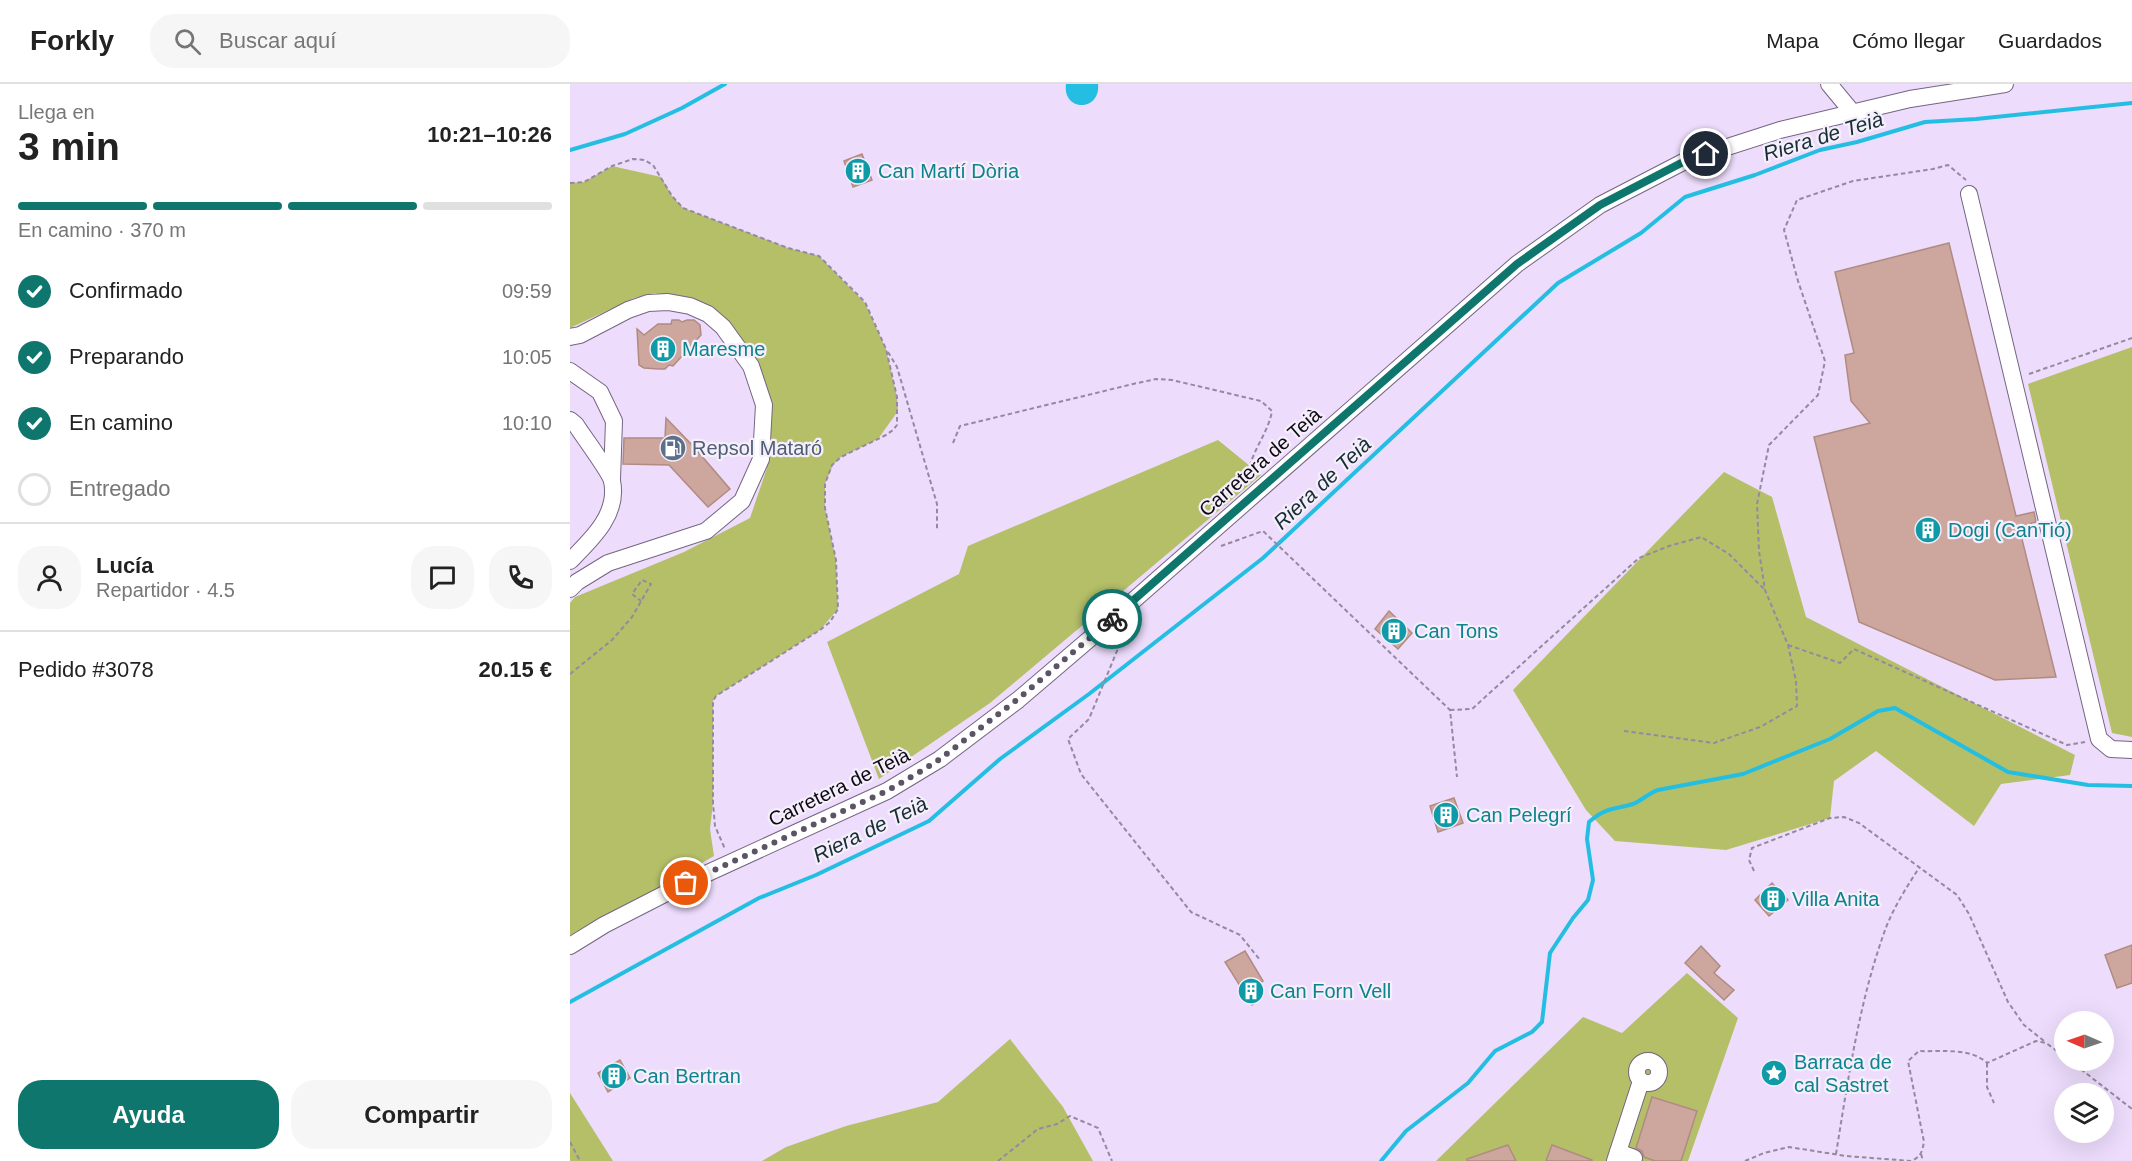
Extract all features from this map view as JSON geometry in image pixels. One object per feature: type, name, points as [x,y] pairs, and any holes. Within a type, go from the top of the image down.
[{"type":"street","points":[[1829,84],[1853,112]]},
{"type":"street","name":"Carretera de Teià","points":[[570,946],[603,925],[686,883],[887,791],[940,759],[1018,699],[1517,264],[1600,205],[1687,160],[1780,130],[1910,99],[2001,84]]},
{"type":"street","points":[[1969,195],[2099,739],[2111,749],[2132,750]]},
{"type":"street","points":[[570,338],[628,310],[648,303],[668,302],[690,306],[708,314],[723,327],[751,366],[764,405],[761,459],[742,501],[706,531],[608,563],[570,589]]},
{"type":"street","points":[[570,370],[600,392],[614,421],[612,507],[595,536],[570,561]]},
{"type":"street","points":[[570,420],[576,425],[612,479]]},
{"type":"street","points":[[1634,1158],[1616,1157],[1641,1081]]},
{"type":"path","points":[[1624,731],[1714,743],[1760,727],[1797,706],[1796,681],[1788,645],[1765,590],[1758,551],[1757,504],[1769,445],[1818,395],[1825,361],[1798,281],[1784,230],[1797,200],[1853,181],[1948,165],[1967,180],[1969,195]]},
{"type":"path","points":[[2014,379],[2132,338]]},
{"type":"path","points":[[886,350],[897,367],[937,504],[937,530]]},
{"type":"path","points":[[953,443],[960,426],[1145,381],[1172,380],[1261,401],[1272,411],[1270,421],[1250,463],[1248,475],[1260,489]]},
{"type":"path","points":[[1213,548],[1263,531],[1450,710],[1457,777]]},
{"type":"path","points":[[1450,710],[1472,709],[1639,558],[1669,546],[1701,537],[1729,555],[1765,590]]},
{"type":"path","points":[[570,674],[612,640],[632,617],[651,584],[642,580],[632,594],[641,601]]},
{"type":"path","points":[[1126,629],[1089,719],[1068,739],[1080,774],[1191,912],[1240,935],[1260,960]]},
{"type":"path","points":[[1788,645],[1840,663],[1854,649],[2067,745],[2099,739]]},
{"type":"path","points":[[1754,871],[1749,860],[1752,848],[1830,818],[1844,817],[1859,823],[1957,895],[1969,914],[2008,1002],[2024,1025],[2054,1049]]},
{"type":"path","points":[[1836,1154],[1845,1094],[1866,996],[1881,943],[1902,894],[1919,868]]},
{"type":"path","points":[[1987,1063],[2036,1041],[2046,1043]]},
{"type":"path","points":[[1923,1161],[1921,1154],[1924,1142],[1908,1061],[1919,1051],[1955,1052],[1978,1057],[1987,1063]]},
{"type":"path","points":[[1987,1063],[1987,1087],[1994,1103]]},
{"type":"path","points":[[2083,1071],[2132,1109]]},
{"type":"path","points":[[998,1161],[1038,1129],[1057,1124],[1070,1116],[1098,1128],[1113,1161]]},
{"type":"path","points":[[570,1142],[580,1161]]},
{"type":"path","points":[[1745,1161],[1764,1153],[1789,1147],[1911,1161],[1921,1154]]},
{"type":"green space","points":[[612,166],[661,177],[672,196],[683,208],[788,248],[819,256],[865,303],[886,349],[898,411],[878,439],[841,457],[833,465],[825,484],[825,508],[836,560],[838,609],[820,630],[716,696],[713,701],[713,803],[710,829],[714,856],[570,939],[570,603],[575,597],[684,552],[750,518],[767,468],[769,400],[755,359],[672,295],[654,293],[634,298],[570,328],[570,183],[584,182]]},
{"type":"green space","points":[[2132,347],[2132,737],[2112,733],[2028,384]]},
{"type":"green space","points":[[1218,440],[1261,475],[990,703],[879,779],[827,642],[959,574],[968,546]]},
{"type":"green space","points":[[1724,472],[1772,497],[1806,617],[2075,755],[2070,775],[2001,784],[1974,826],[1876,751],[1834,781],[1830,818],[1726,850],[1615,841],[1586,810],[1513,690]]},
{"type":"green space","points":[[1687,973],[1738,1018],[1688,1161],[1436,1161],[1583,1017],[1622,1033]]},
{"type":"green space","points":[[1010,1039],[1063,1107],[1093,1161],[762,1161],[786,1147],[846,1126],[938,1102]]},
{"type":"green space","points":[[570,1093],[613,1161],[570,1161]]},
{"type":"water","points":[[1066,84],[1098,84],[1097,93],[1094,100],[1088,104],[1075,104],[1066,93]]},
{"type":"building","name":"Can Martí Dòria","points":[[862,154],[872,180],[853,187],[844,161]]},
{"type":"building","name":"Dogi (CanTió)","points":[[1949,243],[2016,516],[2034,512],[2036,522],[2019,527],[2056,677],[1995,680],[1859,622],[1814,437],[1870,423],[1851,401],[1845,355],[1854,353],[1835,272]]},
{"type":"building","name":"Maresme","points":[[672,320],[682,322],[694,320],[700,325],[701,335],[673,366],[669,365],[665,369],[659,369],[644,368],[639,365],[637,329],[644,335],[658,324],[671,324]]},
{"type":"building","points":[[666,418],[730,489],[708,507],[669,465],[623,464],[624,438],[665,438]]},
{"type":"building","name":"Can Tons","points":[[1389,611],[1412,633],[1398,649],[1375,629]]},
{"type":"building","name":"Can Pelegrí","points":[[1454,798],[1463,823],[1438,832],[1430,806]]},
{"type":"building","name":"Villa Anita","points":[[1772,883],[1788,900],[1769,916],[1755,900]]},
{"type":"building","points":[[2132,945],[2132,983],[2117,988],[2105,955]]},
{"type":"building","points":[[1701,946],[1720,966],[1714,973],[1734,990],[1724,1000],[1685,963]]},
{"type":"building","name":"Can Forn Vell","points":[[1245,951],[1263,981],[1255,986],[1262,997],[1252,1005],[1225,962]]},
{"type":"building","name":"Can Bertran","points":[[620,1060],[630,1078],[608,1092],[598,1073]]},
{"type":"building","points":[[1652,1097],[1697,1111],[1681,1161],[1655,1161],[1644,1157],[1642,1151],[1636,1148]]},
{"type":"building","points":[[1508,1145],[1516,1161],[1467,1161],[1467,1159]]},
{"type":"building","points":[[1552,1145],[1592,1160],[1592,1161],[1546,1161]]},
{"type":"waterway","points":[[570,150],[625,134],[682,108],[725,84]]},
{"type":"waterway","name":"Riera de Teià","points":[[570,1002],[759,898],[816,875],[929,821],[1000,759],[1089,694],[1263,558],[1558,283],[1641,233],[1685,197],[1755,175],[1820,150],[1857,142],[1925,122],[2132,103]]},
{"type":"waterway","points":[[1381,1161],[1406,1131],[1468,1083],[1495,1051],[1532,1032],[1542,1022],[1550,953],[1588,900],[1593,880],[1587,839],[1589,822],[1600,814],[1633,804],[1658,790],[1743,774],[1830,739],[1878,711],[1895,708],[2008,772],[2088,785],[2132,786]]},
{"type":"way so far","points":[[686,883],[887,791],[923,770],[1018,699],[1112,619]]},
{"type":"place","name":"Can Martí Dòria","points":[[858,171]]},
{"type":"place","name":"Maresme","points":[[663,349]]},
{"type":"place","name":"Repsol Mataró","points":[[673,448]]},
{"type":"place","name":"Dogi (CanTió)","points":[[1928,530]]},
{"type":"place","name":"Can Tons","points":[[1394,631]]},
{"type":"place","name":"Can Pelegrí","points":[[1446,815]]},
{"type":"place","name":"Villa Anita","points":[[1773,899]]},
{"type":"place","name":"Can Forn Vell","points":[[1251,991]]},
{"type":"place","name":"Barraca de cal Sastret","points":[[1774,1073]]},
{"type":"place","name":"Can Bertran","points":[[614,1076]]},
{"type":"route","points":[[1112,619],[1517,264],[1600,205],[1687,160],[1706,154]]}]
